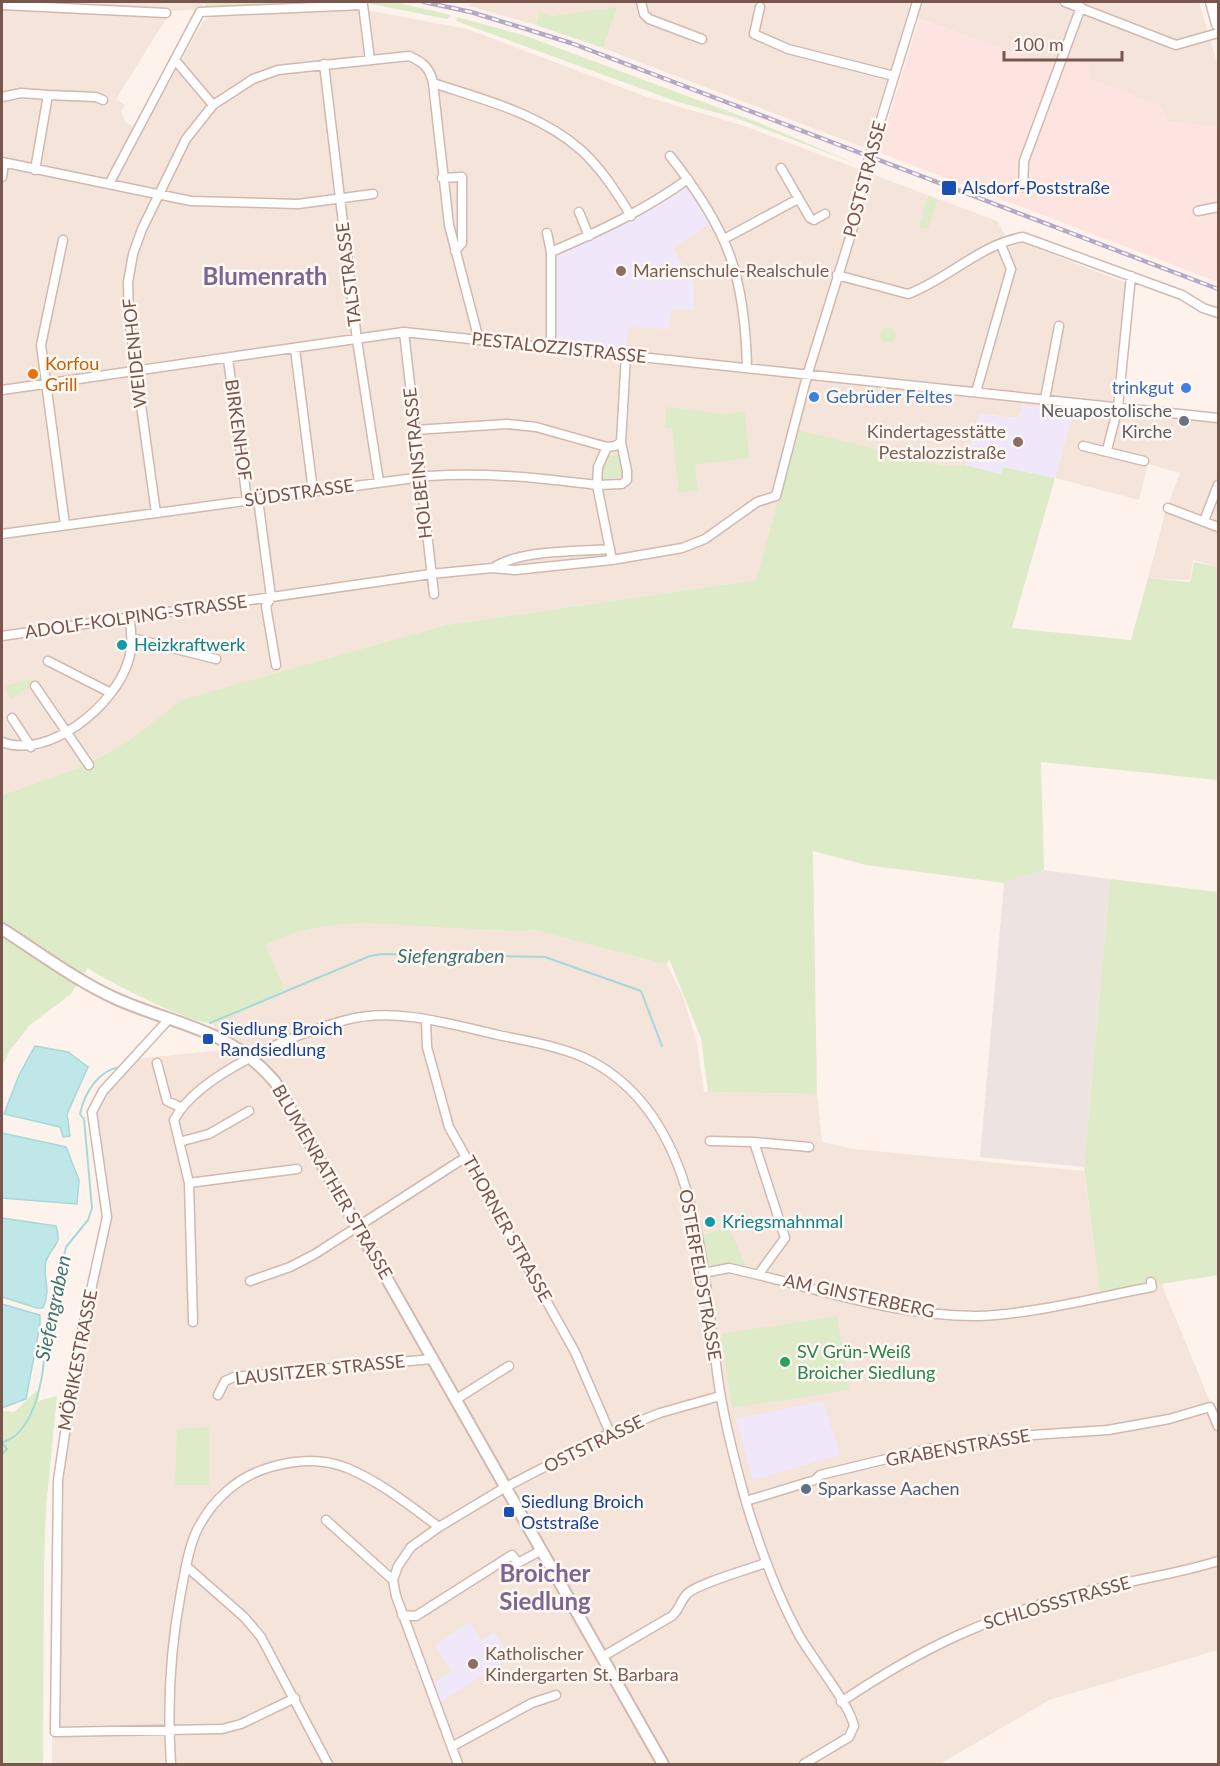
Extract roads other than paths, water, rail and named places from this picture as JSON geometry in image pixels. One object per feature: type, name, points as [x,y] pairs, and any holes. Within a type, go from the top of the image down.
[{"type":"main road","points":[[1212,2],[1218,24]]},
{"type":"street","points":[[641,2],[644,14],[649,19],[702,39]]},
{"type":"street","name":"POSTSTRASSE","points":[[776,496],[807,376],[846,250],[866,168],[917,2]]},
{"type":"street","points":[[1065,2],[1176,45],[1218,33]]},
{"type":"street","points":[[2,5],[166,13]]},
{"type":"street","points":[[109,184],[200,12],[363,5],[370,60]]},
{"type":"street","points":[[760,7],[754,34],[788,49],[894,76]]},
{"type":"street","points":[[1023,187],[1024,161],[1081,7]]},
{"type":"street","name":"WEIDENHOF","points":[[156,513],[128,306],[129,282],[133,254],[186,140],[213,105],[253,79],[278,70],[409,56],[422,62],[430,72],[433,84]]},
{"type":"street","points":[[175,60],[213,105]]},
{"type":"street","name":"TALSTRASSE","points":[[324,64],[357,340],[379,482]]},
{"type":"street","points":[[479,340],[455,251],[442,178],[433,84],[513,109],[579,148],[598,168],[631,216]]},
{"type":"street","points":[[2,97],[21,93],[96,97],[103,100]]},
{"type":"street","points":[[35,170],[48,94]]},
{"type":"street","points":[[670,156],[688,179],[724,239],[739,283],[746,317],[747,368]]},
{"type":"street","points":[[2,177],[3,163],[158,196],[237,204],[298,204],[373,194]]},
{"type":"street","points":[[781,168],[810,218],[814,220],[825,214]]},
{"type":"street","points":[[442,178],[462,177],[462,243],[455,251]]},
{"type":"street","points":[[551,252],[631,216],[664,198],[688,179]]},
{"type":"street","points":[[724,239],[798,199]]},
{"type":"street","points":[[1198,211],[1218,207]]},
{"type":"street","points":[[579,212],[589,236]]},
{"type":"street","points":[[548,233],[551,252],[551,348]]},
{"type":"street","points":[[837,275],[908,294],[953,272],[963,264],[1001,244],[1023,237],[1191,298],[1203,308],[1218,313]]},
{"type":"street","points":[[63,240],[41,339],[65,525]]},
{"type":"street","points":[[976,392],[1011,269],[1001,244]]},
{"type":"street","points":[[1107,450],[1119,407],[1131,276]]},
{"type":"street","points":[[1045,399],[1059,326]]},
{"type":"street","name":"PESTALOZZISTRASSE","points":[[2,390],[404,332],[1218,418]]},
{"type":"street","name":"HOLBEINSTRASSE","points":[[404,332],[434,594]]},
{"type":"street","points":[[294,349],[313,490]]},
{"type":"street","points":[[415,430],[507,424],[536,428],[607,447],[615,446],[621,442],[626,355]]},
{"type":"street","name":"BIRKENHOF","points":[[228,359],[247,500]]},
{"type":"street","name":"SÜDSTRASSE","points":[[2,534],[419,477],[495,474],[597,485],[622,484],[627,480],[627,471],[621,442]]},
{"type":"street","points":[[1083,446],[1107,450],[1144,461]]},
{"type":"street","points":[[607,447],[598,467],[597,485],[612,560]]},
{"type":"street","points":[[1204,521],[1218,485]]},
{"type":"street","name":"ADOLF-KOLPING-STRASSE","points":[[2,636],[431,574],[492,568],[515,570],[660,553],[697,543],[757,502],[776,496]]},
{"type":"street","name":"ADOLF-KOLPING-STRASSE","points":[[258,499],[271,597],[266,606],[276,665]]},
{"type":"street","points":[[1168,508],[1218,527]]},
{"type":"street","name":"ADOLF-KOLPING-STRASSE","points":[[492,568],[504,561],[528,556],[610,549]]},
{"type":"street","points":[[2,742],[11,746],[31,747],[67,732],[92,712],[111,693],[127,665],[132,638],[129,616]]},
{"type":"street","points":[[132,638],[216,659]]},
{"type":"street","points":[[48,661],[111,693]]},
{"type":"street","points":[[35,686],[89,765]]},
{"type":"street","points":[[12,718],[31,747]]},
{"type":"street","name":"BLUMENRATHER STRASSE","points":[[2,929],[87,984],[119,1000],[218,1036],[251,1057],[275,1083],[359,1226],[504,1488],[663,1764]]},
{"type":"street","name":"OSTERFELDSTRASSE","points":[[180,1107],[193,1094],[263,1049],[329,1024],[367,1014],[426,1020],[554,1047],[586,1059],[614,1077],[643,1102],[666,1136],[682,1174],[703,1273],[720,1395],[746,1501],[765,1563],[799,1635],[841,1702],[851,1713],[854,1726],[849,1737],[804,1764]]},
{"type":"street","name":"MÖRIKESTRASSE","points":[[169,1019],[104,1091],[92,1112],[107,1217],[76,1359],[58,1480],[55,1732],[86,1729],[169,1731]]},
{"type":"street","name":"THORNER STRASSE","points":[[426,1020],[427,1047],[440,1102],[449,1127],[575,1352],[610,1432]]},
{"type":"street","points":[[157,1063],[167,1101],[180,1107],[174,1120],[189,1183],[193,1322]]},
{"type":"street","points":[[180,1142],[208,1134],[249,1111]]},
{"type":"street","points":[[710,1141],[809,1147]]},
{"type":"street","points":[[753,1142],[784,1238],[758,1275]]},
{"type":"street","points":[[250,1281],[290,1267],[359,1226],[466,1157]]},
{"type":"street","points":[[189,1183],[297,1169]]},
{"type":"street","name":"AM GINSTERBERG","points":[[703,1273],[729,1268],[917,1312],[976,1316],[1152,1287],[1151,1282]]},
{"type":"street","name":"LAUSITZER STRASSE","points":[[218,1395],[220,1385],[234,1377],[432,1359]]},
{"type":"street","points":[[455,1400],[509,1366]]},
{"type":"street","name":"OSTSTRASSE","points":[[393,1580],[398,1566],[411,1547],[439,1527],[504,1488],[610,1432],[660,1413],[720,1395]]},
{"type":"street","name":"GRABENSTRASSE","points":[[746,1501],[815,1480],[820,1475],[928,1449],[1017,1436],[1108,1430],[1169,1419],[1210,1407],[1218,1426]]},
{"type":"street","points":[[171,1764],[169,1665],[186,1566],[196,1531],[219,1498],[232,1486],[262,1469],[289,1461],[314,1461],[345,1467],[376,1482],[439,1527]]},
{"type":"street","points":[[326,1520],[393,1580],[402,1615],[458,1764]]},
{"type":"street","points":[[402,1615],[416,1616],[512,1555],[518,1563],[540,1551]]},
{"type":"street","name":"SCHLOSSSTRASSE","points":[[841,1702],[927,1649],[991,1619],[1086,1591],[1218,1561]]},
{"type":"street","points":[[602,1657],[672,1616],[681,1608],[682,1600],[692,1590],[765,1563]]},
{"type":"street","points":[[186,1566],[244,1617],[261,1636],[328,1764]]},
{"type":"street","points":[[453,1746],[531,1703],[556,1695]]},
{"type":"street","points":[[169,1731],[222,1729],[241,1724],[295,1698]]},
{"type":"water","points":[[35,1046],[68,1052],[88,1067],[67,1114],[70,1136],[63,1137],[60,1127],[4,1114],[19,1075]]},
{"type":"water","points":[[2,1133],[66,1147],[79,1180],[77,1204],[2,1198]]},
{"type":"water","points":[[2,1218],[56,1226],[57,1242],[48,1256],[45,1267],[47,1295],[43,1308],[2,1297]]},
{"type":"water","points":[[2,1304],[40,1315],[40,1325],[26,1399],[2,1408]]},
{"type":"waterway","name":"Siefengraben","points":[[210,1023],[370,956],[382,954],[545,957],[641,991],[662,1046]]},
{"type":"waterway","name":"Siefengraben","points":[[2,1454],[7,1449],[2,1443],[18,1433],[36,1402],[44,1363],[44,1340],[66,1247],[88,1220],[92,1208],[84,1119],[80,1114],[82,1106],[93,1084],[105,1073],[120,1067]]},
{"type":"railway","points":[[424,2],[471,12],[571,43],[1218,289]]},
{"type":"place","name":"Alsdorf-Poststraße","points":[[949,188]]},
{"type":"place","name":"Marienschule-Realschule","points":[[621,271]]},
{"type":"place","name":"Korfou Grill","points":[[33,374]]},
{"type":"place","name":"trinkgut","points":[[1186,388]]},
{"type":"place","name":"Gebrüder Feltes","points":[[814,397]]},
{"type":"place","name":"Neuapostolische Kirche","points":[[1184,421]]},
{"type":"place","name":"Kindertagesstätte Pestalozzistraße","points":[[1018,442]]},
{"type":"place","name":"Heizkraftwerk","points":[[122,645]]},
{"type":"place","name":"Siedlung Broich Randsiedlung","points":[[208,1039]]},
{"type":"place","name":"Kriegsmahnmal","points":[[710,1222]]},
{"type":"place","name":"SV Grün-Weiß Broicher Siedlung","points":[[785,1362]]},
{"type":"place","name":"Sparkasse Aachen","points":[[806,1489]]},
{"type":"place","name":"Siedlung Broich Oststraße","points":[[509,1512]]},
{"type":"place","name":"Katholischer Kindergarten St. Barbara","points":[[473,1664]]},
{"type":"district","name":"Blumenrath","points":[[265,277]]},
{"type":"district","name":"Broicher Siedlung","points":[[545,1588]]}]
